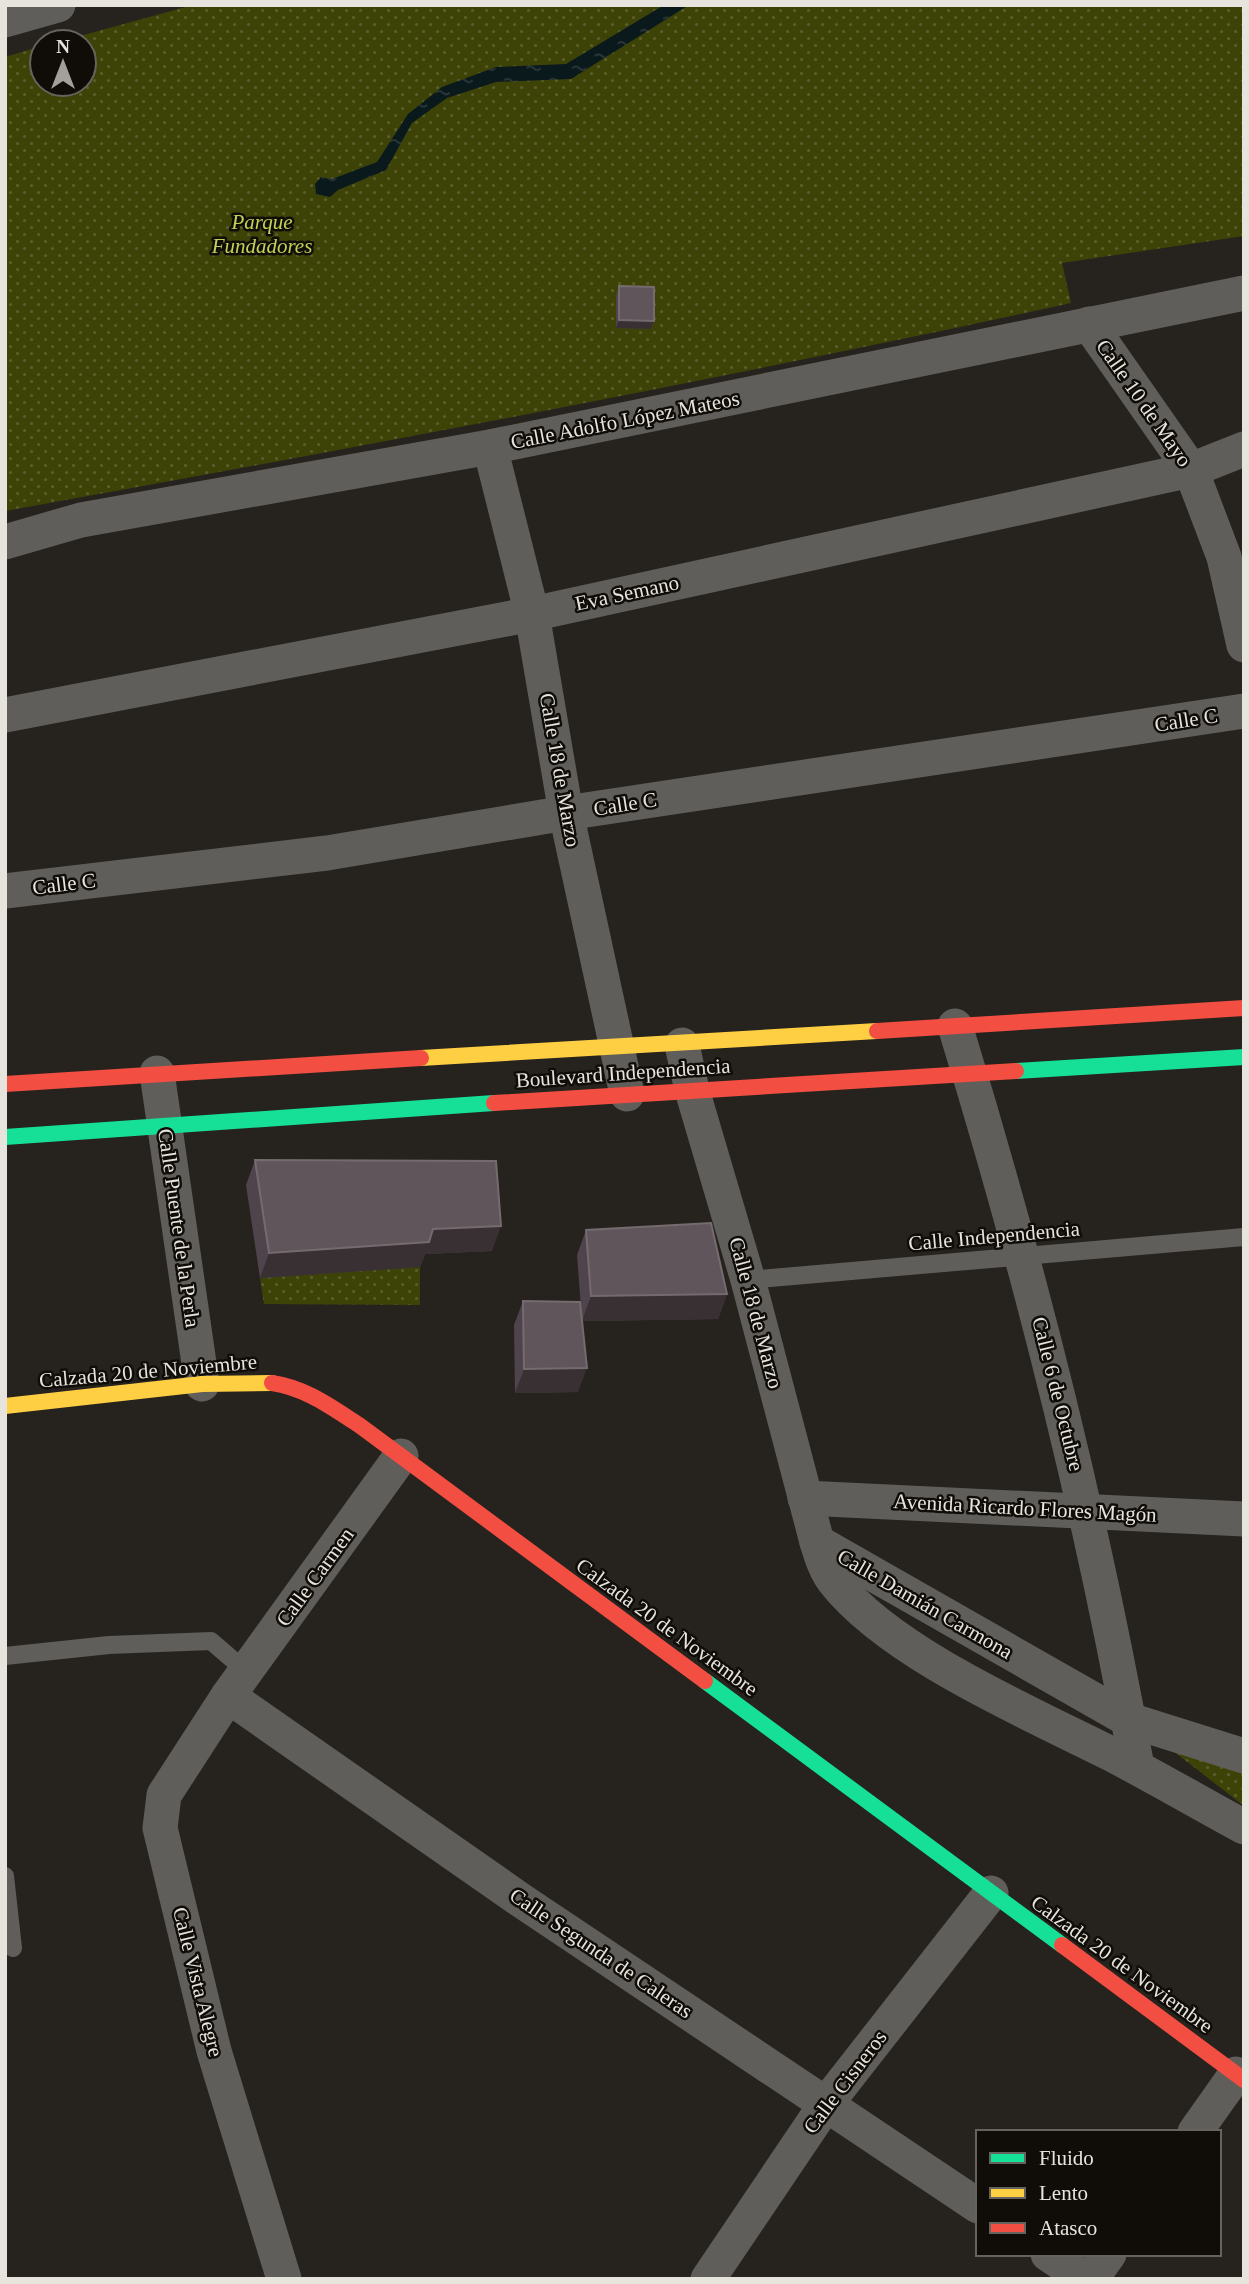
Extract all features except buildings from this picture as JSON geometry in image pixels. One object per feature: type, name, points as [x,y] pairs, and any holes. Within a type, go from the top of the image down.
[{"type":"street","points":[[5,20],[58,5]]},
{"type":"street","name":"Calle Adolfo López Mateos","points":[[5,542],[81,520],[491,447],[1244,293]]},
{"type":"street","name":"Calle 10 de Mayo","points":[[1088,324],[1191,470],[1234,556],[1244,645]]},
{"type":"street","name":"Calle 18 de Marzo","points":[[491,447],[532,614],[566,813],[627,1094]]},
{"type":"street","name":"Eva Semano","points":[[5,715],[532,614],[1191,470],[1244,449]]},
{"type":"street","name":"Calle C","points":[[5,891],[327,853],[566,813],[1244,711]]},
{"type":"street","name":"Boulevard Independencia","points":[[5,1084],[157,1073],[682,1045],[1244,1007]]},
{"type":"street","name":"Calle 6 de Octubre","points":[[956,1026],[1024,1256],[1086,1509],[1137,1768]]},
{"type":"street","name":"Calle 18 de Marzo","points":[[682,1045],[692,1090],[748,1280],[817,1542]]},
{"type":"street","name":"Boulevard Independencia","points":[[5,1137],[627,1094],[1244,1057]]},
{"type":"street","name":"Calle Puente de la Perla","points":[[157,1073],[202,1384]]},
{"type":"street","name":"Calzada 20 de Noviembre","points":[[5,1406],[202,1384],[269,1382],[292,1386],[348,1418],[401,1456],[1240,2077]]},
{"type":"street","name":"Calle Carmen","points":[[237,1684],[401,1456]]},
{"type":"street","name":"Avenida Ricardo Flores Magón","points":[[805,1498],[1086,1509],[1244,1519]]},
{"type":"street","name":"Calle Damián Carmona","points":[[817,1542],[1129,1720],[1244,1756]]},
{"type":"street","name":"Calle Damián Carmona","points":[[817,1542],[832,1580],[855,1604],[898,1637],[988,1691],[1244,1827]]},
{"type":"street","name":"Calle Segunda de Caleras","points":[[237,1684],[533,1908],[976,2205]]},
{"type":"street","name":"Calle Vista Alegre","points":[[237,1684],[164,1795],[160,1828],[214,2051],[284,2279]]},
{"type":"street","name":"Calle Cisneros","points":[[708,2279],[826,2104],[991,1893]]},
{"type":"street","points":[[1197,2130],[1240,2077]]},
{"type":"street","points":[[1051,2256],[1085,2279]]},
{"type":"street","points":[[1091,2279],[1108,2256]]},
{"type":"lane","name":"Calle Independencia","points":[[748,1280],[1244,1237]]},
{"type":"lane","name":"Calle Segunda de Caleras","points":[[5,1656],[109,1645],[211,1641],[237,1684]]},
{"type":"lane","points":[[5,1876],[13,1948]]},
{"type":"green space","name":"Parque Fundadores","points":[[193,5],[1244,5],[1244,236],[1062,263],[1071,303],[539,412],[5,511],[5,57],[28,50],[28,98],[98,98],[98,31]]},
{"type":"green space","points":[[420,1267],[420,1305],[264,1304],[260,1278]]},
{"type":"green space","points":[[1172,1750],[1244,1770],[1244,1806]]},
{"type":"water","points":[[664,5],[689,5],[571,79],[496,82],[447,98],[412,123],[386,170],[338,190],[330,197],[316,194],[315,184],[321,177],[332,179],[377,162],[408,114],[442,87],[496,67],[566,64]]},
{"type":"traffic: fast","points":[[1016,1071],[1244,1057]]},
{"type":"traffic: fast","points":[[5,1137],[494,1103]]},
{"type":"traffic: fast","points":[[705,1681],[1062,1945]]},
{"type":"traffic: slow","points":[[421,1058],[877,1031]]},
{"type":"traffic: slow","points":[[5,1406],[202,1384],[272,1383]]},
{"type":"traffic: jam","points":[[877,1031],[1244,1008]]},
{"type":"traffic: jam","points":[[5,1084],[421,1058]]},
{"type":"traffic: jam","points":[[494,1103],[1016,1071]]},
{"type":"traffic: jam","points":[[272,1383],[307,1394],[359,1425],[705,1681]]},
{"type":"traffic: jam","points":[[1062,1945],[1244,2080]]}]
